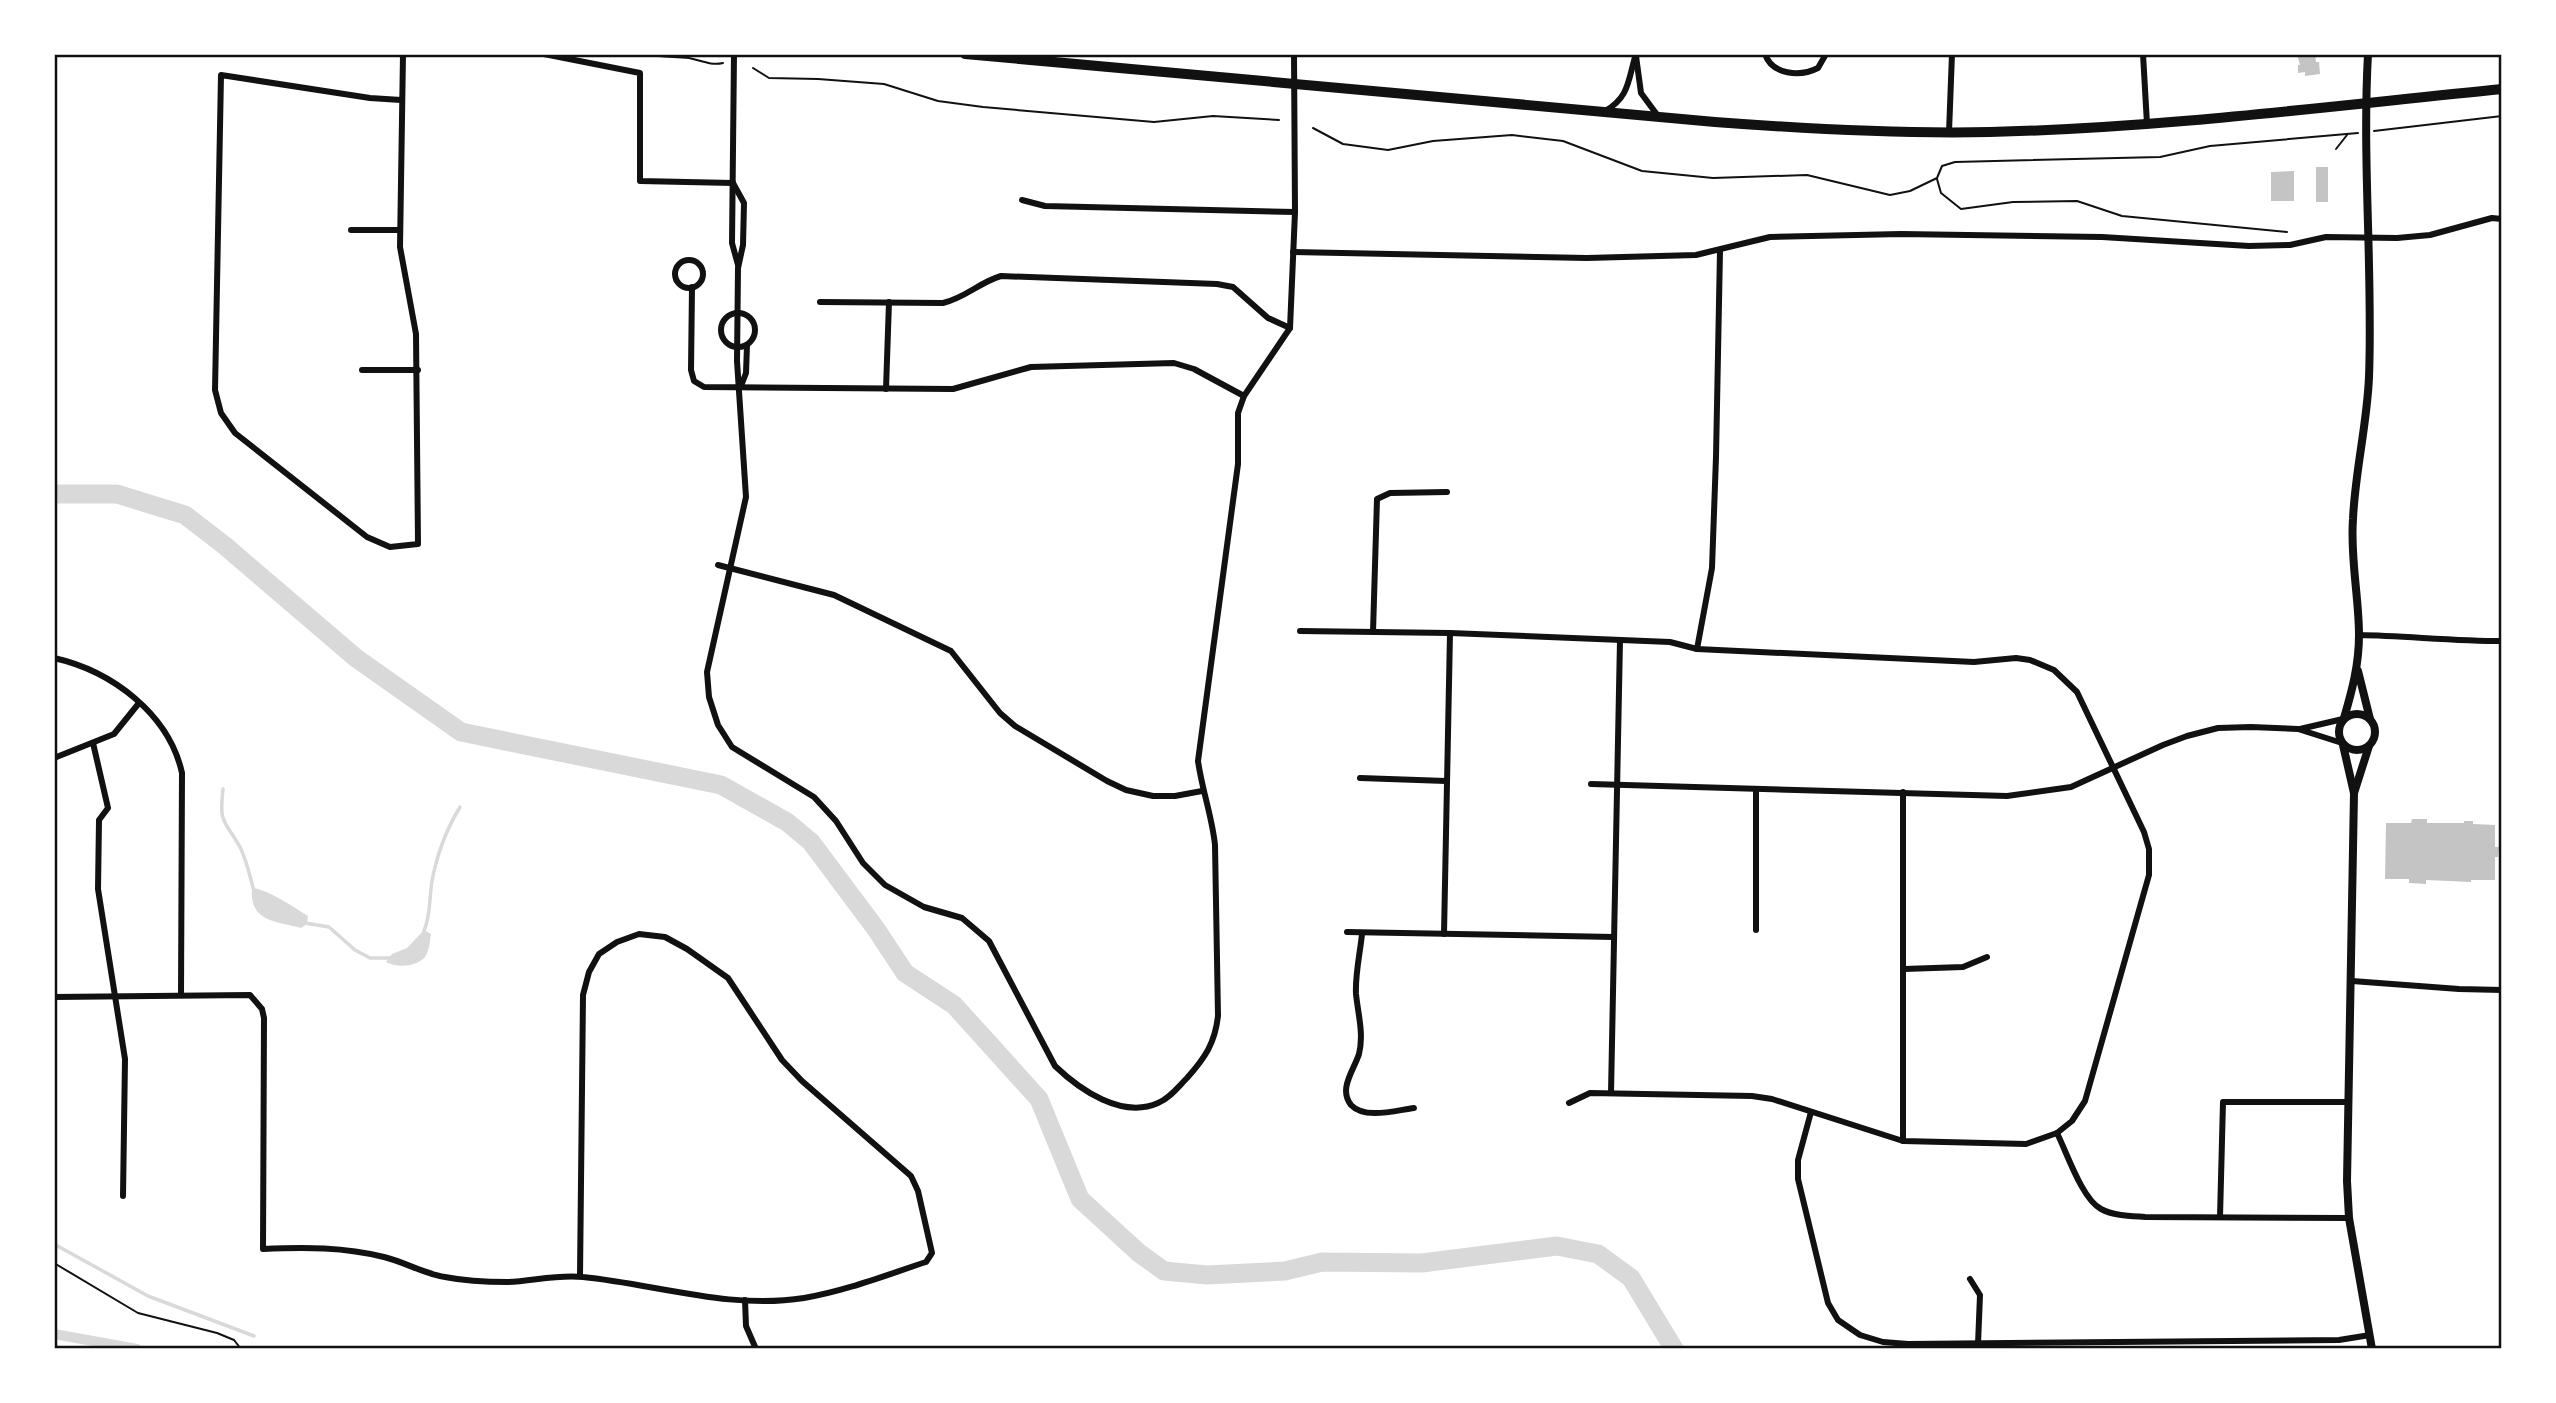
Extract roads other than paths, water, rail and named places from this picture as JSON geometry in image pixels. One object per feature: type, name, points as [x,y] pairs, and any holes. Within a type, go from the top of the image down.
[{"type":"highway","points":[[965,54],[1659,117],[1798,128],[1949,132],[2147,124],[2502,89]]},
{"type":"main road","points":[[2368,54],[2366,103],[2369,379],[2364,439],[2352,521],[2360,635],[2358,669],[2338,732],[2354,793],[2349,1218],[2372,1349]]},
{"type":"main road","points":[[2354,793],[2375,732],[2358,669]]},
{"type":"main road","points":[[2343,719],[2357,713],[2370,719]]},
{"type":"main road","points":[[2343,744],[2356,751],[2370,746]]},
{"type":"street","points":[[401,100],[370,99],[220,75],[215,390],[219,409],[235,433],[367,537],[390,547],[418,544],[416,334],[400,247],[403,54]]},
{"type":"street","points":[[544,54],[640,73],[640,181],[733,183]]},
{"type":"street","points":[[734,54],[732,243],[738,268]]},
{"type":"street","points":[[733,183],[744,203],[743,245],[738,268],[737,345],[746,497],[707,672],[709,697],[718,725],[732,747],[814,797],[836,821],[863,863],[886,885],[924,907],[962,918],[989,941],[1055,1066],[1072,1083],[1123,1107],[1157,1104],[1172,1094],[1206,1056],[1216,1036],[1219,1016],[1215,845],[1213,823],[1202,791],[1198,761],[1238,464],[1238,414],[1244,396],[1290,328],[1295,212],[1294,54]]},
{"type":"street","points":[[1603,112],[1618,102],[1626,92],[1636,54],[1640,93],[1659,117]]},
{"type":"street","points":[[1765,54],[1773,68],[1782,72],[1818,68],[1826,54]]},
{"type":"street","points":[[1949,132],[1952,54]]},
{"type":"street","points":[[2143,54],[2147,124]]},
{"type":"street","points":[[1022,200],[1045,206],[1295,212]]},
{"type":"street","points":[[1293,252],[1587,258],[1696,255],[1770,237],[1901,234],[2102,237],[2249,246],[2290,245],[2326,237],[2397,238],[2430,235],[2492,218],[2502,219]]},
{"type":"street","points":[[351,230],[400,230]]},
{"type":"street","points":[[1697,649],[1712,568],[1720,251]]},
{"type":"street","points":[[686,260],[696,262],[702,271],[701,281],[692,287],[682,286],[676,277],[677,267],[686,260]]},
{"type":"street","points":[[820,302],[950,301],[958,299],[989,279],[1001,276],[1226,285],[1233,287],[1268,318],[1290,328]]},
{"type":"street","points":[[692,287],[691,370],[694,381],[704,387],[953,389],[1039,366],[1174,363],[1195,369],[1244,396]]},
{"type":"street","points":[[886,389],[889,302]]},
{"type":"street","points":[[738,314],[747,314],[753,321],[754,339],[747,345],[729,345],[721,338],[721,321],[729,315],[738,314]]},
{"type":"street","points":[[740,388],[746,373],[747,345]]},
{"type":"street","points":[[362,370],[418,370]]},
{"type":"street","points":[[1373,632],[1377,499],[1390,493],[1447,492]]},
{"type":"street","points":[[718,565],[834,595],[951,651],[999,713],[1015,726],[1126,790],[1153,796],[1175,796],[1202,791]]},
{"type":"street","points":[[1300,631],[1450,633],[1670,642],[1697,649],[1973,662],[2016,658],[2030,660],[2054,670],[2077,692],[2146,841],[2150,863],[2149,875],[2085,1101],[2072,1121],[2057,1133],[2026,1144],[1903,1141],[1772,1099],[1752,1096],[1584,1094],[1569,1103]]},
{"type":"street","points":[[1444,934],[1450,633]]},
{"type":"street","points":[[2360,635],[2502,641]]},
{"type":"street","points":[[1611,1093],[1620,640]]},
{"type":"street","points":[[54,658],[109,679],[156,718],[170,737],[182,773],[181,995]]},
{"type":"street","points":[[54,758],[114,734],[139,703]]},
{"type":"street","points":[[1591,784],[2007,796],[2031,794],[2071,786],[2188,736],[2218,729],[2298,729],[2343,719]]},
{"type":"street","points":[[2298,729],[2343,744]]},
{"type":"street","points":[[93,743],[108,808],[99,820],[98,889],[125,1059],[123,1196]]},
{"type":"street","points":[[1360,778],[1446,781]]},
{"type":"street","points":[[1756,789],[1756,930]]},
{"type":"street","points":[[1903,792],[1903,1141]]},
{"type":"street","points":[[1347,932],[1614,937]]},
{"type":"street","points":[[54,997],[250,995],[257,1001],[264,1018],[263,1249],[348,1249],[387,1258],[442,1277],[509,1282],[580,1276],[744,1300],[804,1298],[851,1287],[926,1262],[932,1253],[921,1201],[911,1176],[802,1081],[782,1060],[728,978],[665,937],[639,934],[617,942],[599,954],[589,972],[583,995],[580,1276]]},
{"type":"street","points":[[1362,934],[1356,995],[1361,1041],[1347,1082],[1346,1096],[1353,1106],[1363,1112],[1414,1108]]},
{"type":"street","points":[[1904,969],[1963,967],[1987,957]]},
{"type":"street","points":[[2352,981],[2459,989],[2500,989]]},
{"type":"street","points":[[2220,1217],[2223,1102],[2349,1102]]},
{"type":"street","points":[[1811,1112],[1798,1160],[1798,1179],[1825,1294],[1833,1312],[1849,1329],[1860,1335],[1883,1342],[1978,1345],[2339,1340],[2370,1335]]},
{"type":"street","points":[[2057,1133],[2090,1201],[2102,1210],[2145,1217],[2349,1218]]},
{"type":"street","points":[[1970,1279],[1980,1295],[1978,1345]]},
{"type":"street","points":[[744,1300],[746,1326],[757,1349]]},
{"type":"waterway","points":[[54,494],[117,494],[185,515],[356,658],[461,732],[721,785],[787,822],[811,842],[905,973],[954,1005],[1039,1099],[1080,1199],[1139,1253],[1164,1271],[1207,1275],[1285,1271],[1322,1262],[1422,1263],[1557,1246],[1598,1254],[1631,1278],[1674,1349]]},
{"type":"waterway","points":[[223,789],[222,816],[240,847],[254,891]]},
{"type":"waterway","points":[[424,931],[437,861],[446,833],[460,807]]},
{"type":"waterway","points":[[305,923],[329,927],[355,950],[370,958],[391,958]]},
{"type":"waterway","points":[[54,1244],[148,1296],[254,1336]]},
{"type":"waterway","points":[[54,1334],[137,1349]]}]
